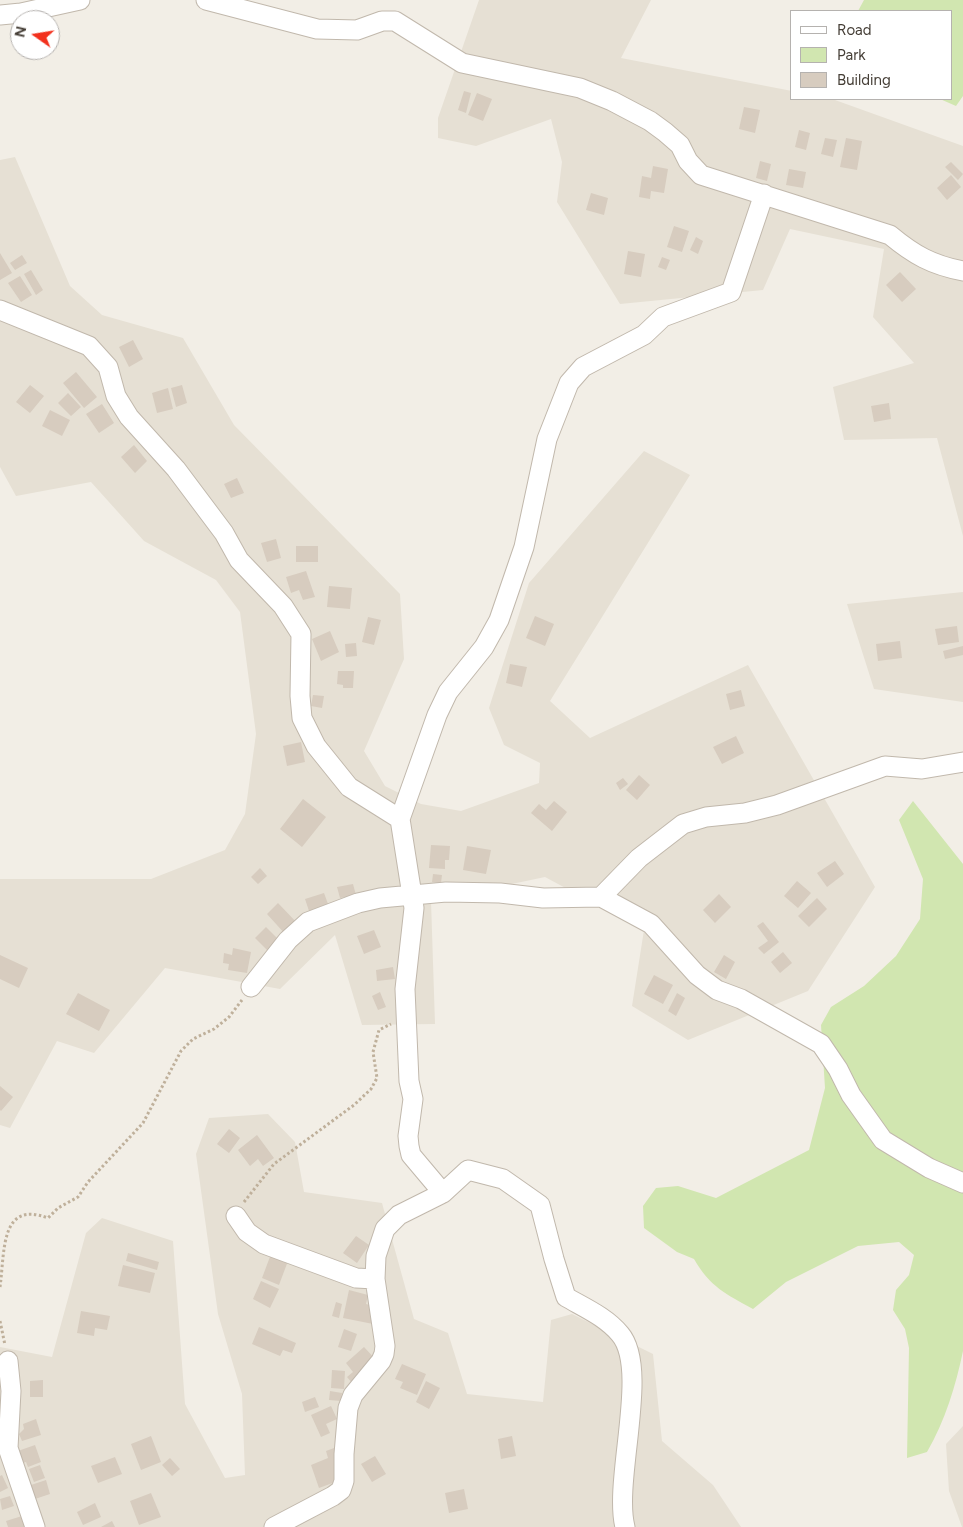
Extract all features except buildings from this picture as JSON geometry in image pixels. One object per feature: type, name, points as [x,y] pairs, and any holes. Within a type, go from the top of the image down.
[{"type":"street","points":[[0,14],[21,13],[80,0]]},
{"type":"street","points":[[206,0],[286,22],[325,30],[357,30],[382,21],[396,21],[462,63],[580,88],[612,101],[650,121],[665,132],[680,145],[688,161],[701,175],[890,235],[905,248],[931,264],[963,271]]},
{"type":"street","points":[[443,1193],[412,1155],[409,1146],[408,1136],[413,1099],[409,1081],[405,988],[414,908],[400,819],[437,715],[448,692],[484,647],[500,620],[524,547],[547,438],[569,382],[583,367],[644,335],[663,318],[731,292],[764,194]]},
{"type":"street","points":[[0,310],[89,346],[108,367],[116,396],[129,417],[176,469],[224,533],[239,560],[283,606],[301,634],[300,696],[302,718],[316,746],[349,788],[400,819]]},
{"type":"street","points":[[601,897],[639,858],[683,824],[706,817],[745,813],[777,805],[885,766],[922,769],[963,762]]},
{"type":"street","points":[[252,987],[288,940],[308,922],[380,898],[412,894],[475,892],[543,898],[601,897],[651,924],[697,975],[717,990],[740,999],[821,1044],[838,1069],[851,1095],[883,1140],[929,1168],[961,1184]]},
{"type":"street","points":[[274,1527],[341,1490],[344,1481],[348,1408],[353,1395],[384,1354],[385,1346],[375,1279],[376,1256],[385,1229],[399,1215],[443,1193],[468,1170],[503,1179],[540,1205],[566,1297],[604,1318],[622,1335],[629,1354],[631,1377],[631,1418],[622,1493],[622,1515],[625,1527]]},
{"type":"street","points":[[236,1216],[248,1232],[264,1244],[356,1278],[375,1279]]},
{"type":"street","points":[[8,1361],[11,1391],[8,1448],[35,1527]]},
{"type":"path","points":[[0,1287],[3,1265],[0,1250],[8,1220],[16,1215],[31,1213],[48,1218],[58,1208],[78,1197],[88,1182],[143,1123],[181,1051],[193,1039],[214,1029],[229,1017],[252,987]]},
{"type":"path","points":[[236,1216],[238,1207],[274,1164],[348,1110],[371,1089],[377,1078],[373,1052],[379,1030],[405,1017]]},
{"type":"path","points":[[0,1321],[8,1361]]},
{"type":"shaded area","points":[[479,0],[651,0],[621,58],[790,91],[790,100],[835,100],[963,146],[963,536],[937,438],[844,440],[833,387],[914,363],[873,317],[884,249],[790,229],[763,290],[620,304],[557,202],[562,162],[551,119],[476,146],[438,138],[438,118]]},
{"type":"shaded area","points":[[15,157],[70,286],[102,315],[183,338],[234,425],[400,594],[404,659],[364,751],[385,786],[421,804],[461,811],[539,783],[540,763],[504,745],[489,708],[529,583],[644,451],[690,475],[550,701],[590,738],[748,665],[875,887],[808,991],[688,1040],[632,1006],[644,930],[545,877],[431,901],[435,1024],[362,1025],[335,935],[280,989],[165,968],[94,1053],[57,1041],[10,1128],[0,1125],[0,879],[151,879],[225,850],[245,814],[256,734],[240,612],[216,580],[144,541],[91,482],[16,496],[0,467],[0,160]]},
{"type":"shaded area","points":[[963,592],[963,702],[874,689],[847,604]]},
{"type":"shaded area","points":[[268,1114],[295,1142],[304,1192],[382,1203],[414,1319],[448,1333],[467,1394],[543,1402],[551,1320],[572,1314],[653,1354],[662,1441],[713,1485],[741,1527],[0,1527],[0,1347],[52,1357],[86,1233],[102,1218],[173,1241],[185,1404],[225,1478],[245,1475],[242,1394],[218,1314],[196,1154],[209,1118]]},
{"type":"shaded area","points":[[963,1426],[962,1527],[949,1491],[946,1444]]},
{"type":"green space","points":[[864,0],[963,0],[963,96],[956,106],[942,100],[953,100],[953,10],[859,10]]},
{"type":"green space","points":[[913,801],[963,864],[963,1351],[949,1403],[927,1452],[907,1458],[909,1348],[905,1329],[893,1310],[896,1290],[909,1275],[914,1255],[899,1242],[858,1246],[786,1282],[753,1309],[719,1289],[706,1277],[694,1259],[677,1252],[644,1228],[643,1206],[656,1188],[678,1186],[716,1198],[809,1150],[825,1088],[821,1025],[831,1007],[864,986],[896,956],[920,919],[923,879],[899,820]]}]
